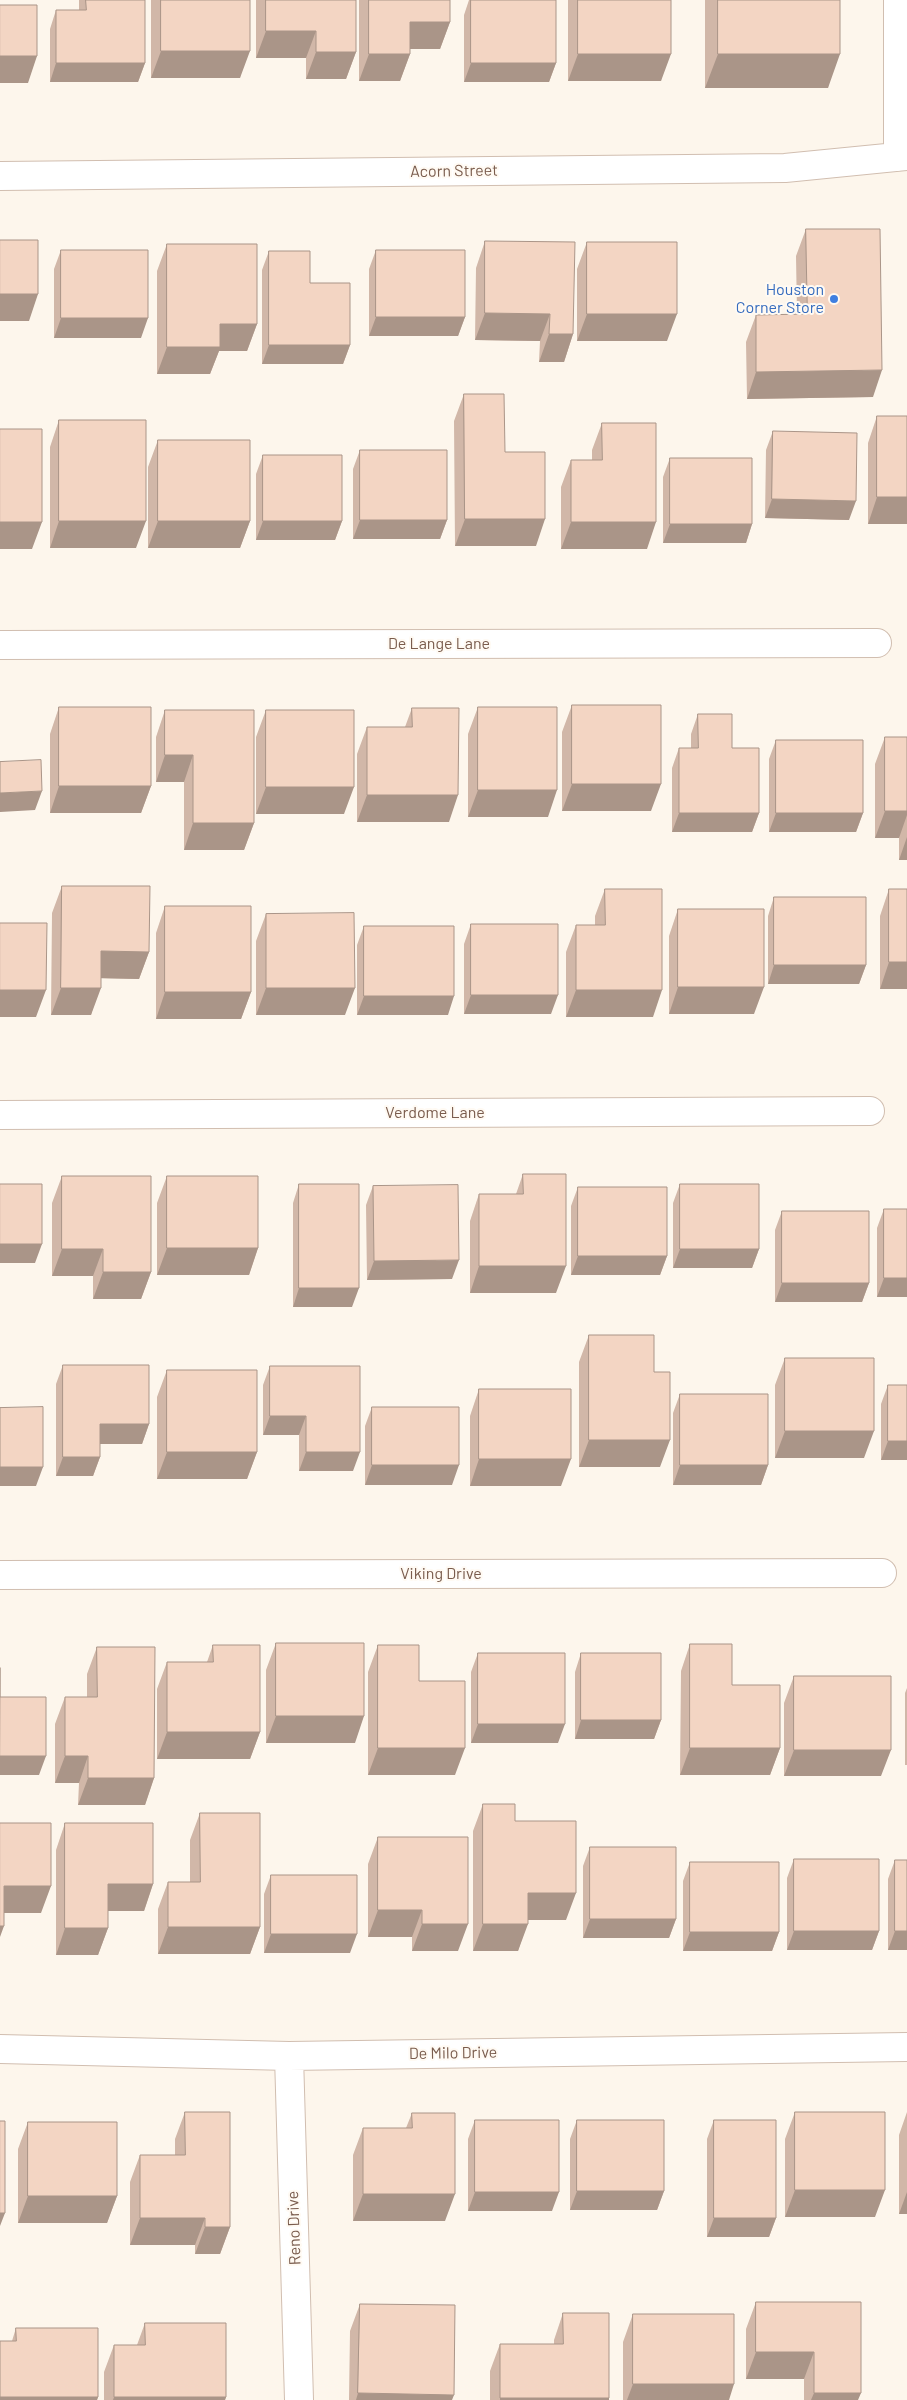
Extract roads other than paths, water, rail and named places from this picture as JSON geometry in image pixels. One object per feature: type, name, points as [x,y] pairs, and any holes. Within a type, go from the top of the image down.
[{"type":"street","points":[[898,0],[902,156]]},
{"type":"street","name":"Acorn Street","points":[[0,176],[785,168],[902,156]]},
{"type":"street","name":"De Lange Lane","points":[[0,645],[878,643]]},
{"type":"street","name":"Verdome Lane","points":[[0,1115],[870,1111]]},
{"type":"street","name":"Viking Drive","points":[[0,1574],[882,1573]]},
{"type":"street","name":"De Milo Drive","points":[[0,2050],[289,2056],[907,2047]]},
{"type":"street","name":"Reno Drive","points":[[289,2056],[298,2400]]},
{"type":"place","name":"Houston Corner Store","points":[[834,299]]}]
